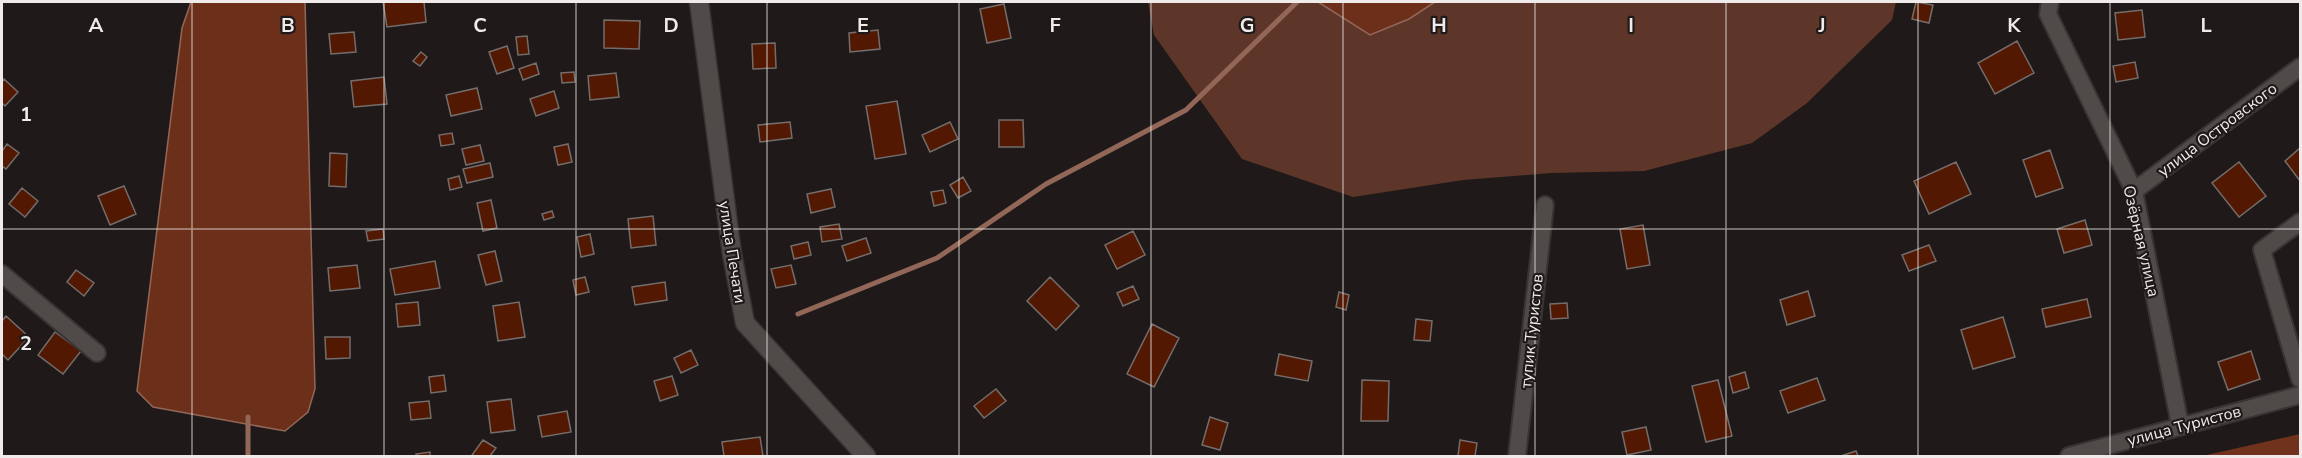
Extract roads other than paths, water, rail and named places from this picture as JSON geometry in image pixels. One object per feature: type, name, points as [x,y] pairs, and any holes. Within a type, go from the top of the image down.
[{"type":"street","name":"улица Печати","points":[[699,2],[732,254],[745,323],[866,456]]},
{"type":"street","name":"Озёрная улица","points":[[2050,2],[2048,14],[2134,191],[2180,425]]},
{"type":"street","name":"улица Островского","points":[[2134,191],[2301,67]]},
{"type":"street","name":"тупик Туристов","points":[[1517,456],[1545,205]]},
{"type":"street","points":[[2301,222],[2262,250],[2301,379]]},
{"type":"street","points":[[4,281],[97,353]]},
{"type":"street","name":"улица Туристов","points":[[2068,456],[2301,395]]},
{"type":"waterway","points":[[798,314],[937,258],[1046,184],[1186,110],[1297,2]]},
{"type":"waterway","points":[[248,417],[248,456]]}]
